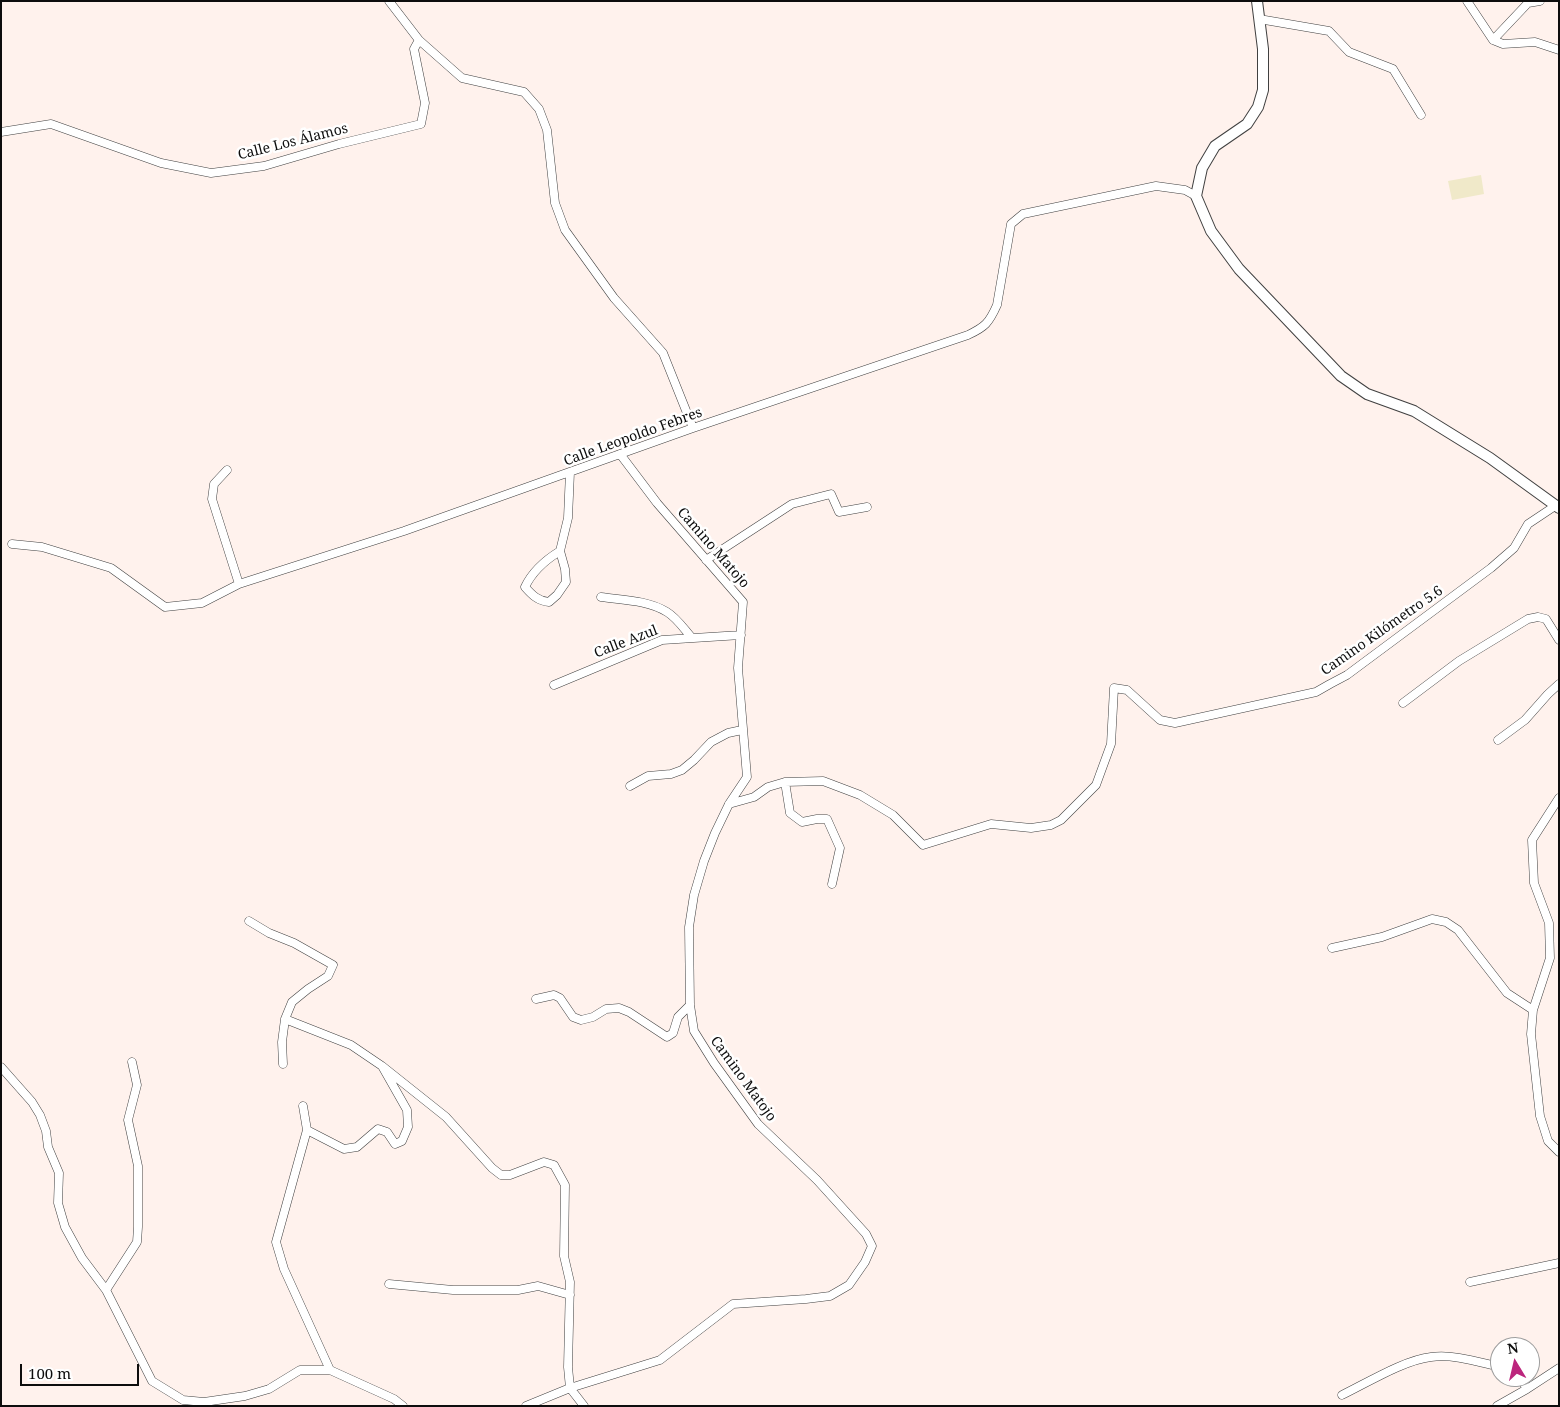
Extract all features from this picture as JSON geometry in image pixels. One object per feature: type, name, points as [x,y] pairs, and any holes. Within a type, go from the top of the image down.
[{"type":"street","points":[[389,1],[419,40],[462,78],[524,92],[540,109],[546,130],[555,202],[565,230],[614,298],[663,353],[693,428]]},
{"type":"street","points":[[1257,1],[1262,49],[1263,90],[1258,107],[1247,124],[1215,146],[1202,168],[1196,196],[1211,231],[1239,269],[1341,376],[1367,394],[1414,411],[1490,458],[1557,507]]},
{"type":"street","points":[[1467,1],[1493,40],[1503,44],[1535,42],[1559,50]]},
{"type":"street","points":[[1493,40],[1528,4],[1540,1]]},
{"type":"street","points":[[1259,19],[1329,31],[1349,52],[1393,68],[1421,115]]},
{"type":"street","name":"Calle Los Álamos","points":[[1,132],[51,124],[161,162],[211,173],[264,166],[340,144],[421,124],[425,103],[414,49],[419,40]]},
{"type":"street","name":"Calle Leopoldo Febres","points":[[12,544],[42,547],[110,568],[165,607],[202,603],[238,584],[395,534],[693,428],[968,335],[983,328],[997,305],[1011,224],[1023,214],[1156,186],[1185,190],[1196,196]]},
{"type":"street","name":"Camino Matojo","points":[[526,1406],[570,1388],[660,1360],[732,1304],[830,1296],[849,1285],[865,1262],[872,1246],[866,1234],[818,1180],[758,1124],[714,1063],[694,1031],[690,1005],[689,927],[694,895],[715,833],[729,804],[747,777],[738,668],[744,602],[658,503],[620,454]]},
{"type":"street","points":[[226,470],[214,484],[212,499],[238,584]]},
{"type":"street","points":[[560,550],[547,559],[527,581],[525,587],[531,594],[542,601],[549,602],[557,595],[566,582],[560,550],[568,518],[570,472]]},
{"type":"street","points":[[706,560],[792,504],[831,494],[839,512],[867,507]]},
{"type":"street","name":"Camino Kilómetro 5.6","points":[[729,804],[754,796],[768,787],[785,782],[823,781],[860,795],[893,815],[923,845],[991,824],[1031,828],[1051,825],[1061,820],[1096,785],[1111,744],[1114,688],[1127,690],[1160,720],[1175,723],[1316,692],[1347,675],[1491,568],[1514,548],[1528,524],[1557,507]]},
{"type":"street","points":[[601,597],[657,607],[673,616],[692,638]]},
{"type":"street","points":[[1403,703],[1459,662],[1528,619],[1538,617],[1546,619],[1559,640]]},
{"type":"street","name":"Calle Azul","points":[[554,685],[662,640],[741,635]]},
{"type":"street","points":[[1498,740],[1525,720],[1559,684]]},
{"type":"street","points":[[630,786],[648,776],[671,774],[682,770],[711,742],[728,733],[742,730]]},
{"type":"street","points":[[785,782],[790,813],[802,822],[827,819],[836,838],[840,848],[832,884]]},
{"type":"street","points":[[1559,798],[1532,840],[1534,883],[1549,923],[1550,958],[1533,1010],[1531,1034],[1540,1116],[1548,1141],[1559,1152]]},
{"type":"street","points":[[1332,948],[1382,937],[1432,919],[1446,922],[1458,930],[1507,993],[1533,1010]]},
{"type":"street","points":[[249,921],[269,933],[294,943],[332,965],[328,976],[292,1002],[285,1019],[282,1042],[284,1064]]},
{"type":"street","points":[[536,999],[554,994],[560,998],[573,1017],[581,1020],[593,1017],[606,1009],[619,1008],[629,1012],[667,1037],[673,1032],[678,1017],[690,1005]]},
{"type":"street","points":[[285,1019],[351,1045],[382,1066],[446,1117],[492,1168],[501,1175],[510,1175],[544,1162],[554,1165],[565,1185],[564,1256],[570,1282],[568,1367],[570,1388],[584,1406]]},
{"type":"street","points":[[106,1290],[137,1242],[138,1166],[128,1120],[137,1085],[132,1062]]},
{"type":"street","points":[[307,1130],[344,1149],[357,1147],[378,1129],[387,1132],[395,1144],[402,1141],[408,1127],[407,1110],[382,1066]]},
{"type":"street","points":[[1,1067],[32,1102],[40,1115],[46,1131],[48,1147],[59,1173],[58,1203],[65,1226],[82,1258],[106,1290],[152,1381],[183,1400],[204,1402],[245,1396],[269,1390],[300,1370],[330,1370],[394,1399],[403,1406]]},
{"type":"street","points":[[302,1106],[307,1130],[276,1242],[284,1269],[330,1370]]},
{"type":"street","points":[[1470,1282],[1559,1263]]},
{"type":"street","points":[[389,1284],[453,1290],[518,1290],[538,1286],[570,1295]]},
{"type":"street","points":[[1342,1395],[1410,1362],[1432,1357],[1462,1358],[1490,1365]]},
{"type":"street","points":[[1497,1406],[1527,1390],[1559,1368]]},
{"type":"shaded area","points":[[1481,175],[1484,194],[1452,200],[1448,181]]}]
